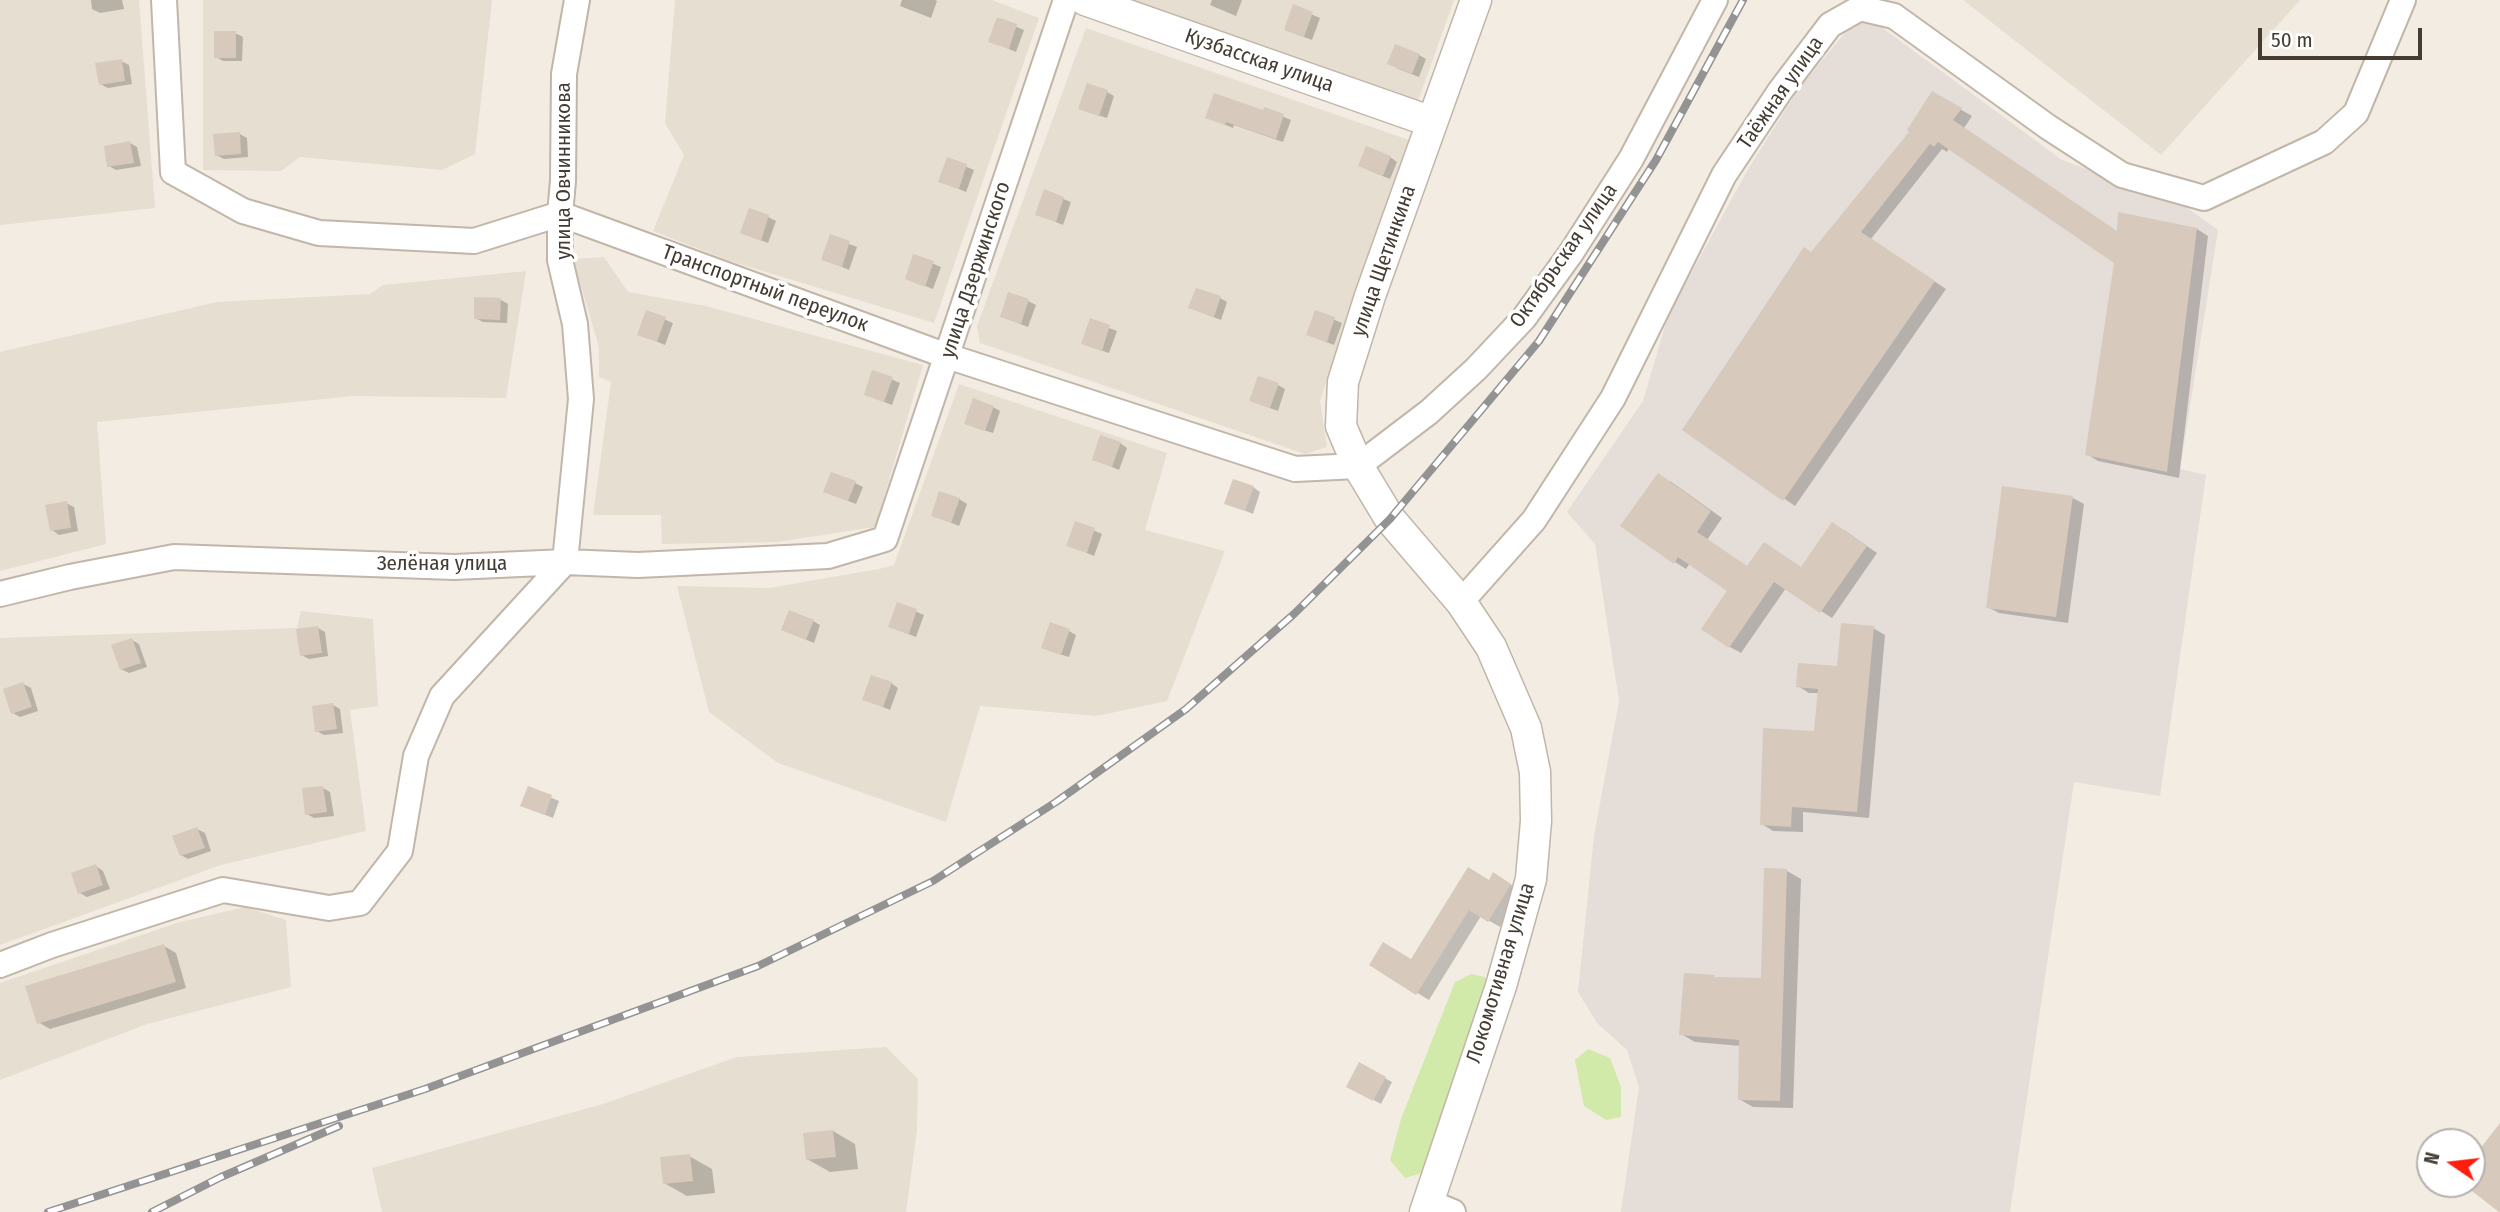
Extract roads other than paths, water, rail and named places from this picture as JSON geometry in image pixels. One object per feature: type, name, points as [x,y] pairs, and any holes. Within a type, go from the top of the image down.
[{"type":"street","points":[[163,0],[173,172],[243,211],[319,233],[474,241],[559,214]]},
{"type":"street","name":"улица Овчинникова","points":[[565,562],[581,400],[575,324],[560,260],[559,214],[563,181],[564,74],[577,0]]},
{"type":"street","name":"улица Дзержинского","points":[[885,539],[1066,0]]},
{"type":"street","name":"Кузбасская улица","points":[[1085,0],[1432,122]]},
{"type":"street","name":"улица Щетинкина","points":[[1390,519],[1358,466],[1341,426],[1343,382],[1370,296],[1476,0]]},
{"type":"street","name":"Октябрьская улица","points":[[1358,466],[1429,412],[1476,369],[1524,318],[1571,253],[1631,159],[1714,0]]},
{"type":"street","name":"Таёжная улица","points":[[1461,602],[1534,520],[1613,398],[1724,176],[1780,92],[1830,25],[1860,8],[1894,16],[2048,127],[2122,175],[2204,198],[2323,142],[2356,113],[2403,0]]},
{"type":"street","name":"Транспортный переулок","points":[[559,214],[947,356],[1295,469],[1358,466]]},
{"type":"street","name":"Локомотивная улица","points":[[1390,519],[1461,602],[1491,647],[1526,728],[1535,772],[1536,821],[1531,879],[1436,1209]]},
{"type":"street","name":"Зелёная улица","points":[[0,594],[174,557],[454,567],[565,562],[638,565],[828,556],[885,539]]},
{"type":"street","points":[[0,965],[52,945],[223,890],[329,908],[360,903],[400,850],[416,756],[442,696],[565,562]]},
{"type":"railway","points":[[48,1212],[425,1089],[758,966],[933,881],[1056,802],[1186,709],[1294,614],[1390,519],[1539,341],[1656,160],[1743,0]]},
{"type":"railway","points":[[152,1212],[221,1177],[339,1126]]}]
